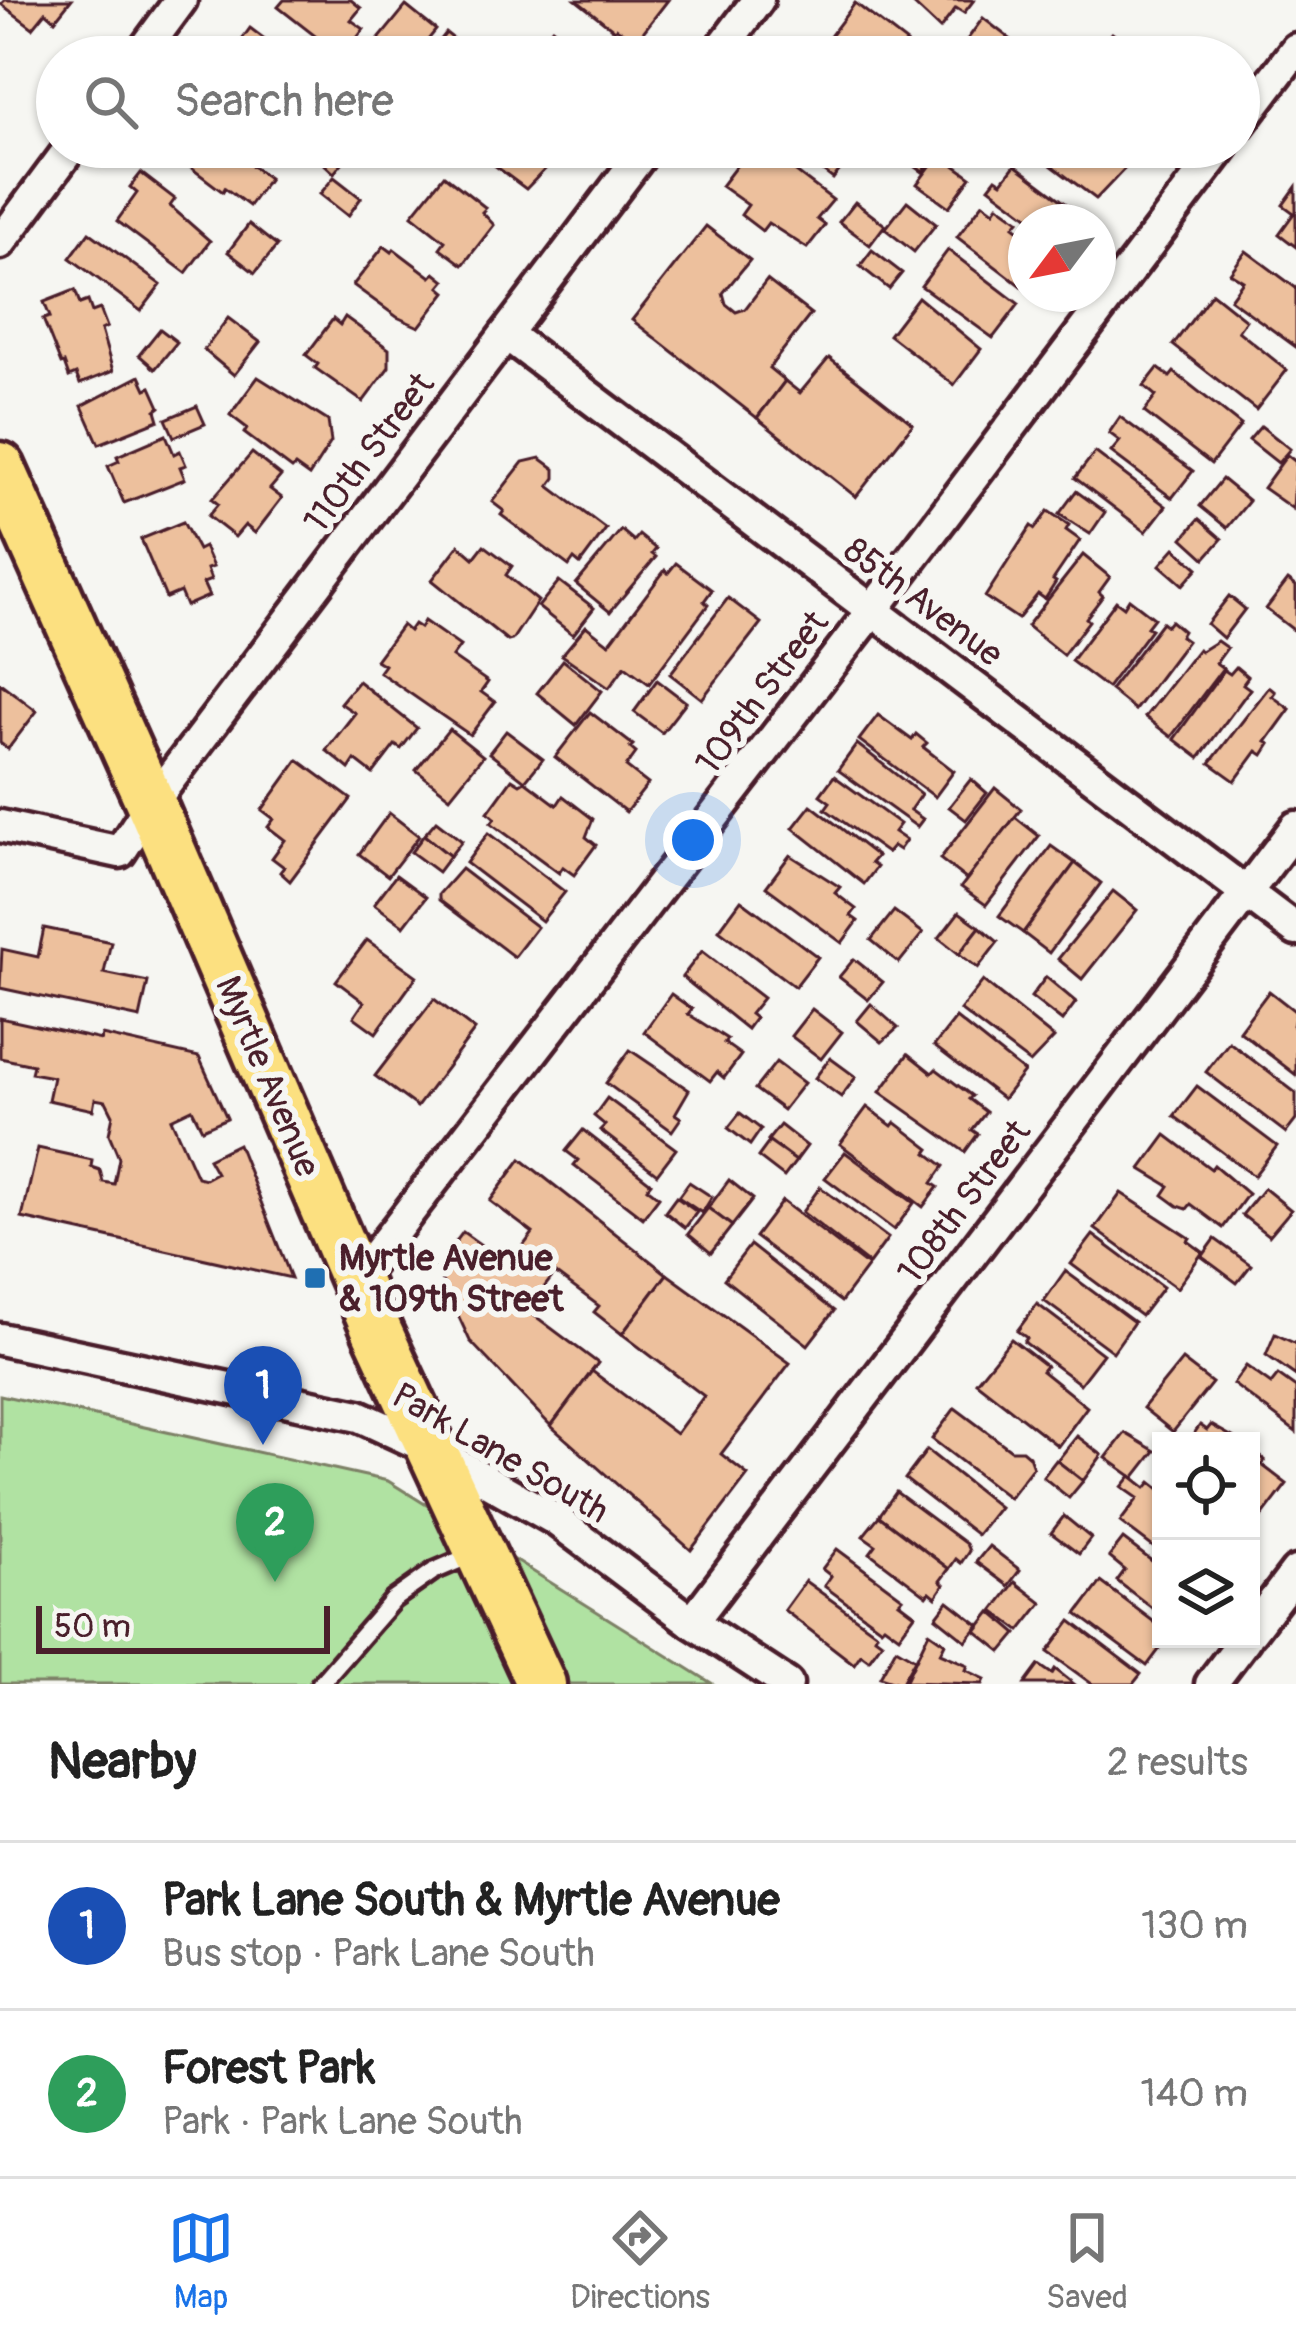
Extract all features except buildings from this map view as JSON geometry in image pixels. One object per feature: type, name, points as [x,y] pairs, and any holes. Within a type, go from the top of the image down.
[{"type":"main road","name":"Myrtle Avenue","points":[[3,478],[151,804],[356,1280],[541,1684]]},
{"type":"street","points":[[154,36],[181,0]]},
{"type":"street","points":[[731,36],[758,0]]},
{"type":"street","points":[[1260,96],[1296,49]]},
{"type":"street","points":[[0,243],[55,168]]},
{"type":"street","name":"110th Street","points":[[0,826],[120,852],[151,804],[631,168]]},
{"type":"street","name":"109th Street","points":[[356,1280],[1206,168]]},
{"type":"street","name":"85th Avenue","points":[[506,334],[1296,930]]},
{"type":"street","name":"108th Street","points":[[692,1622],[1296,827]]},
{"type":"street","name":"Park Lane South","points":[[0,1339],[359,1416],[435,1451],[556,1520],[692,1622],[787,1684]]},
{"type":"street","points":[[1260,1619],[1296,1571]]},
{"type":"street","points":[[1211,1684],[1238,1648]]},
{"type":"lane","points":[[320,1684],[393,1600],[434,1571],[482,1550]]},
{"type":"green space","points":[[0,1395],[388,1481],[713,1684],[0,1684]]},
{"type":"place","name":"Myrtle Avenue & 109th Street","points":[[315,1278]]},
{"type":"place","name":"Park Lane South & Myrtle Avenue","points":[[263,1445]]},
{"type":"place","name":"Forest Park","points":[[275,1582]]}]
